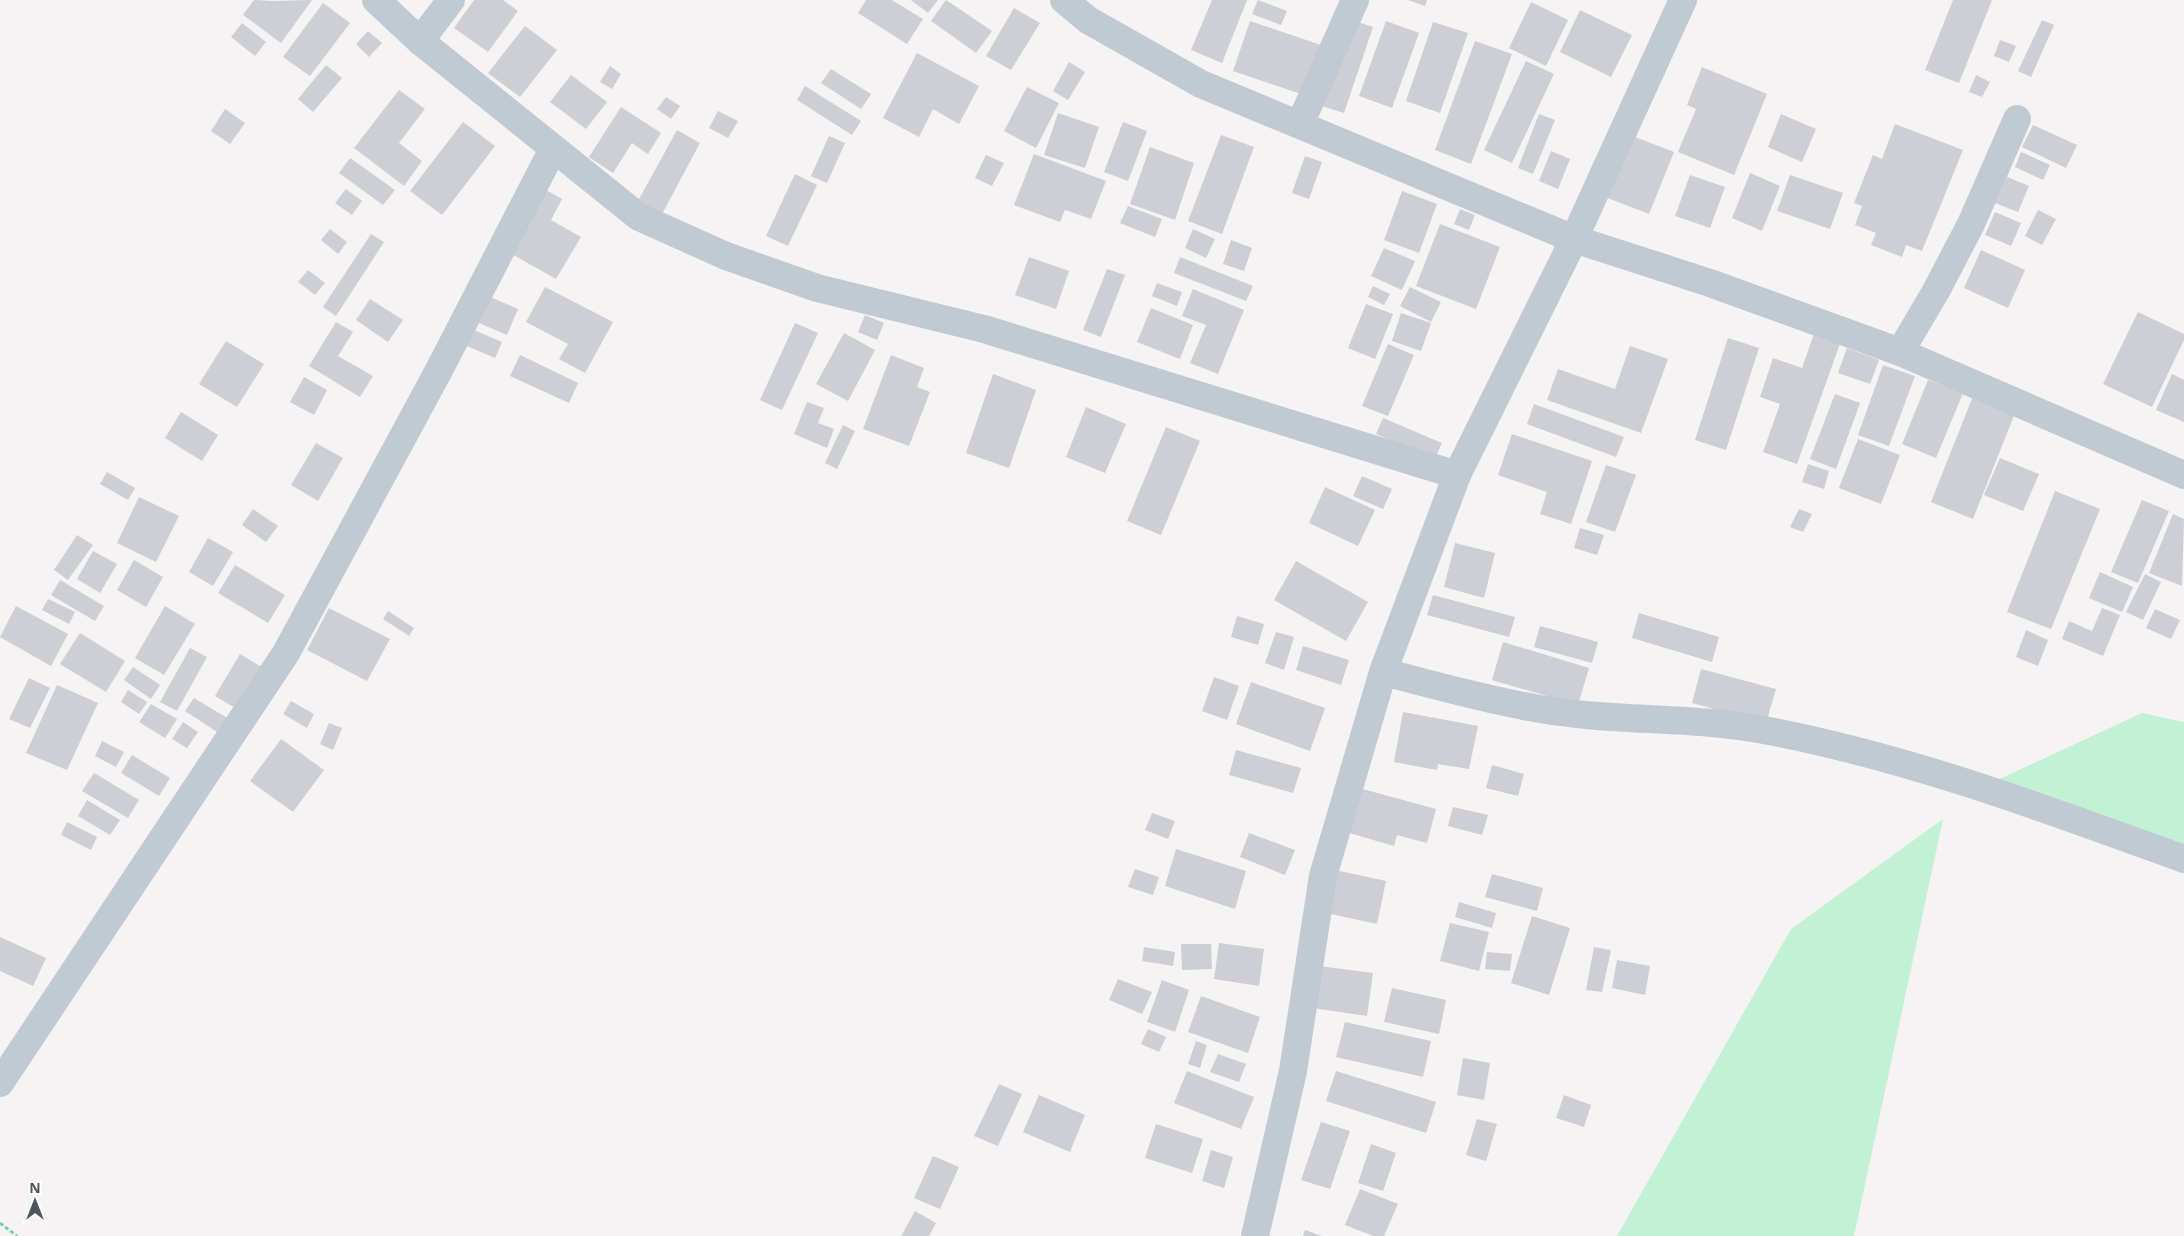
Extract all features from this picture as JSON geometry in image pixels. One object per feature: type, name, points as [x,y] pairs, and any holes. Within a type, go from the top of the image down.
[{"type":"street","points":[[376,0],[420,41],[639,217],[726,256],[817,288],[984,329],[1457,475]]},
{"type":"street","points":[[420,41],[451,0]]},
{"type":"street","points":[[1064,0],[1088,20],[1201,84],[1574,239],[1710,283],[1900,352],[2184,475]]},
{"type":"street","points":[[1300,124],[1355,0]]},
{"type":"street","points":[[1255,1236],[1293,1070],[1323,876],[1382,672],[1457,475],[1574,239],[1683,0]]},
{"type":"street","points":[[1900,352],[1936,291],[1971,224],[2017,119]]},
{"type":"street","points":[[0,1083],[286,653],[439,370],[553,149]]},
{"type":"street","points":[[1382,672],[1540,709],[1632,720],[1676,720],[1762,730],[1868,752],[2037,806],[2184,859]]},
{"type":"path","points":[[0,1223],[17,1236]]},
{"type":"green space","points":[[2142,713],[2184,722],[2184,857],[1991,783]]},
{"type":"green space","points":[[1943,819],[1854,1236],[1617,1236],[1791,929]]},
{"type":"building","points":[[254,0],[312,0],[281,43],[243,15]]},
{"type":"building","points":[[474,0],[503,0],[518,11],[488,52],[454,28]]},
{"type":"building","points":[[866,0],[892,0],[923,19],[907,44],[858,13]]},
{"type":"building","points":[[911,0],[938,0],[928,13]]},
{"type":"building","points":[[946,0],[992,31],[976,53],[931,21]]},
{"type":"building","points":[[1212,0],[1247,0],[1222,63],[1191,50]]},
{"type":"building","points":[[1258,0],[1287,11],[1281,25],[1252,14]]},
{"type":"building","points":[[1408,0],[1427,0],[1425,6]]},
{"type":"building","points":[[1953,0],[1992,0],[1959,83],[1925,70]]},
{"type":"building","points":[[1531,2],[1568,20],[1546,66],[1509,48]]},
{"type":"building","points":[[323,3],[350,23],[310,76],[283,57]]},
{"type":"building","points":[[1014,8],[1040,23],[1011,70],[986,56]]},
{"type":"building","points":[[1580,10],[1632,35],[1611,77],[1560,52]]},
{"type":"building","points":[[1349,19],[1373,27],[1344,113],[1319,105]]},
{"type":"building","points":[[2042,20],[2054,25],[2031,77],[2018,71]]},
{"type":"building","points":[[1250,21],[1321,45],[1304,95],[1233,71]]},
{"type":"building","points":[[1386,21],[1419,33],[1392,108],[1359,96]]},
{"type":"building","points":[[1433,22],[1468,33],[1440,113],[1406,101]]},
{"type":"building","points":[[242,23],[266,42],[255,56],[231,37]]},
{"type":"building","points":[[525,26],[557,50],[520,97],[488,73]]},
{"type":"building","points":[[368,31],[382,43],[369,57],[356,44]]},
{"type":"building","points":[[2000,40],[2016,46],[2009,62],[1994,56]]},
{"type":"building","points":[[1475,41],[1512,54],[1471,164],[1435,150]]},
{"type":"building","points":[[917,53],[979,86],[959,124],[933,109],[919,137],[883,118]]},
{"type":"building","points":[[1526,61],[1554,74],[1512,163],[1484,150]]},
{"type":"building","points":[[1069,62],[1085,72],[1068,100],[1053,91]]},
{"type":"building","points":[[326,65],[342,78],[313,112],[298,99]]},
{"type":"building","points":[[610,66],[621,74],[612,89],[600,82]]},
{"type":"building","points":[[1702,67],[1767,94],[1734,175],[1678,152],[1696,109],[1687,105]]},
{"type":"building","points":[[831,69],[871,94],[861,109],[821,83]]},
{"type":"building","points":[[571,75],[607,102],[586,129],[550,102]]},
{"type":"building","points":[[1976,75],[1990,82],[1982,97],[1969,92]]},
{"type":"building","points":[[805,86],[861,121],[852,135],[797,100]]},
{"type":"building","points":[[1027,87],[1059,103],[1036,148],[1004,131]]},
{"type":"building","points":[[399,90],[425,109],[399,143],[422,161],[404,186],[354,148]]},
{"type":"building","points":[[666,97],[680,106],[671,119],[657,109]]},
{"type":"building","points":[[621,107],[661,133],[648,154],[632,143],[613,173],[589,157]]},
{"type":"building","points":[[225,109],[245,123],[230,144],[211,131]]},
{"type":"building","points":[[718,111],[738,121],[728,138],[709,128]]},
{"type":"building","points":[[1058,113],[1099,127],[1085,168],[1044,155]]},
{"type":"building","points":[[1539,114],[1555,120],[1533,174],[1518,168]]},
{"type":"building","points":[[1781,114],[1816,129],[1802,162],[1768,147]]},
{"type":"building","points":[[463,122],[495,146],[442,215],[410,191]]},
{"type":"building","points":[[1123,122],[1147,131],[1128,181],[1104,172]]},
{"type":"building","points":[[1895,124],[1963,150],[1922,251],[1906,245],[1902,257],[1871,245],[1876,233],[1855,225],[1862,206],[1854,203],[1873,155],[1882,159]]},
{"type":"building","points":[[2033,125],[2077,145],[2066,168],[2022,147]]},
{"type":"building","points":[[677,130],[700,143],[662,214],[638,201]]},
{"type":"building","points":[[1221,135],[1254,147],[1222,234],[1188,221]]},
{"type":"building","points":[[1630,135],[1674,152],[1649,214],[1605,197]]},
{"type":"building","points":[[829,136],[845,143],[827,183],[811,176]]},
{"type":"building","points":[[1150,147],[1194,163],[1175,220],[1130,204]]},
{"type":"building","points":[[1551,151],[1570,159],[1558,189],[1539,181]]},
{"type":"building","points":[[2021,152],[2050,165],[2043,180],[2015,167]]},
{"type":"building","points":[[1034,154],[1106,181],[1091,219],[1065,210],[1060,222],[1014,205]]},
{"type":"building","points":[[986,155],[1004,163],[992,186],[975,178]]},
{"type":"building","points":[[1305,156],[1322,162],[1309,199],[1292,193]]},
{"type":"building","points":[[350,158],[395,190],[383,205],[339,173]]},
{"type":"building","points":[[1750,173],[1780,186],[1762,231],[1732,218]]},
{"type":"building","points":[[795,174],[817,185],[788,246],[766,236]]},
{"type":"building","points":[[1690,175],[1725,187],[1710,228],[1675,216]]},
{"type":"building","points":[[1790,175],[1843,193],[1830,229],[1777,211]]},
{"type":"building","points":[[2007,177],[2029,186],[2018,212],[1995,203]]},
{"type":"building","points":[[539,186],[562,199],[551,220],[581,237],[556,279],[503,249]]},
{"type":"building","points":[[346,189],[362,201],[352,215],[335,203]]},
{"type":"building","points":[[1402,191],[1437,204],[1419,253],[1384,240]]},
{"type":"building","points":[[1128,206],[1162,219],[1155,237],[1120,223]]},
{"type":"building","points":[[1460,209],[1475,215],[1469,230],[1454,224]]},
{"type":"building","points":[[2038,210],[2056,219],[2042,245],[2025,236]]},
{"type":"building","points":[[1995,212],[2021,223],[2011,246],[1985,235]]},
{"type":"building","points":[[1440,224],[1500,247],[1476,309],[1416,286]]},
{"type":"building","points":[[330,229],[347,242],[338,254],[321,240]]},
{"type":"building","points":[[1193,229],[1215,239],[1206,258],[1185,248]]},
{"type":"building","points":[[371,234],[384,242],[336,316],[323,307]]},
{"type":"building","points":[[1231,240],[1252,248],[1244,271],[1223,264]]},
{"type":"building","points":[[1384,248],[1415,261],[1402,290],[1371,276]]},
{"type":"building","points":[[1981,250],[2025,270],[2008,308],[1964,288]]},
{"type":"building","points":[[1029,257],[1069,271],[1056,309],[1015,295]]},
{"type":"building","points":[[1180,257],[1253,286],[1246,301],[1174,273]]},
{"type":"building","points":[[1107,269],[1125,275],[1101,337],[1083,330]]},
{"type":"building","points":[[308,270],[325,283],[315,295],[298,282]]},
{"type":"building","points":[[1157,283],[1182,292],[1177,306],[1152,296]]},
{"type":"building","points":[[1373,286],[1390,294],[1384,305],[1368,297]]},
{"type":"building","points":[[545,287],[613,322],[585,373],[559,359],[568,344],[526,322]]},
{"type":"building","points":[[1410,287],[1441,302],[1431,322],[1400,306]]},
{"type":"building","points":[[1193,289],[1244,310],[1218,374],[1190,363],[1206,325],[1182,316]]},
{"type":"building","points":[[483,294],[518,309],[507,335],[472,320]]},
{"type":"building","points":[[370,299],[403,320],[388,342],[356,320]]},
{"type":"building","points":[[1366,304],[1393,314],[1375,359],[1348,348]]},
{"type":"building","points":[[1151,308],[1193,325],[1180,359],[1137,342]]},
{"type":"building","points":[[2138,312],[2184,334],[2184,340],[2152,407],[2103,384]]},
{"type":"building","points":[[1401,313],[1431,323],[1421,351],[1392,341]]},
{"type":"building","points":[[865,315],[884,323],[877,340],[858,332]]},
{"type":"building","points":[[336,322],[353,332],[338,356],[373,376],[360,397],[309,366]]},
{"type":"building","points":[[795,323],[818,333],[782,410],[760,400]]},
{"type":"building","points":[[467,327],[502,342],[495,358],[460,343]]},
{"type":"building","points":[[1816,328],[1842,338],[1797,464],[1763,452],[1780,404],[1760,397],[1773,358],[1802,368]]},
{"type":"building","points":[[844,333],[875,350],[848,401],[816,384]]},
{"type":"building","points":[[1728,338],[1759,348],[1726,450],[1695,440]]},
{"type":"building","points":[[226,341],[264,364],[237,407],[199,384]]},
{"type":"building","points":[[1388,344],[1414,355],[1388,416],[1362,406]]},
{"type":"building","points":[[1630,346],[1668,359],[1641,433],[1547,400],[1558,369],[1615,389]]},
{"type":"building","points":[[1847,348],[1879,360],[1870,384],[1838,373]]},
{"type":"building","points":[[520,355],[578,383],[569,403],[510,376]]},
{"type":"building","points":[[891,355],[924,368],[917,387],[930,392],[909,446],[863,429]]},
{"type":"building","points":[[1883,365],[1915,376],[1889,446],[1858,435]]},
{"type":"building","points":[[993,374],[1036,390],[1009,468],[966,453]]},
{"type":"building","points":[[2172,374],[2184,380],[2184,422],[2156,410]]},
{"type":"building","points":[[304,377],[327,390],[314,415],[290,402]]},
{"type":"building","points":[[1928,380],[1963,393],[1936,458],[1902,444]]},
{"type":"building","points":[[1975,391],[2017,408],[1973,519],[1931,502]]},
{"type":"building","points":[[1835,394],[1860,403],[1836,469],[1810,459]]},
{"type":"building","points":[[807,402],[824,408],[818,423],[834,429],[827,448],[794,434]]},
{"type":"building","points":[[1534,404],[1624,437],[1616,457],[1527,424]]},
{"type":"building","points":[[1086,407],[1126,424],[1105,473],[1066,457]]},
{"type":"building","points":[[181,412],[218,435],[202,461],[165,438]]},
{"type":"building","points":[[1383,418],[1442,443],[1435,459],[1376,434]]},
{"type":"building","points":[[843,425],[855,431],[837,469],[825,463]]},
{"type":"building","points":[[1166,427],[1200,441],[1161,535],[1127,521]]},
{"type":"building","points":[[1512,434],[1592,461],[1571,524],[1540,514],[1547,492],[1498,475]]},
{"type":"building","points":[[1858,439],[1900,455],[1881,504],[1839,488]]},
{"type":"building","points":[[316,443],[343,458],[318,501],[291,485]]},
{"type":"building","points":[[2000,458],[2039,474],[2023,511],[1984,495]]},
{"type":"building","points":[[1808,464],[1829,471],[1824,489],[1802,482]]},
{"type":"building","points":[[1606,465],[1636,475],[1615,532],[1586,522]]},
{"type":"building","points":[[107,472],[135,488],[128,500],[100,484]]},
{"type":"building","points":[[1362,476],[1392,489],[1383,509],[1353,496]]},
{"type":"building","points":[[1325,487],[1375,510],[1358,546],[1309,523]]},
{"type":"building","points":[[2055,491],[2100,509],[2051,629],[2007,612]]},
{"type":"building","points":[[139,497],[179,516],[156,562],[117,543]]},
{"type":"building","points":[[2142,500],[2169,511],[2138,583],[2111,572]]},
{"type":"building","points":[[253,509],[278,526],[266,542],[242,525]]},
{"type":"building","points":[[1799,509],[1812,514],[1803,532],[1790,527]]},
{"type":"building","points":[[2173,514],[2184,519],[2182,586],[2149,573]]},
{"type":"building","points":[[1580,528],[1604,535],[1597,555],[1574,548]]},
{"type":"building","points":[[77,535],[93,545],[68,580],[54,570]]},
{"type":"building","points":[[208,538],[233,552],[213,586],[189,572]]},
{"type":"building","points":[[1455,543],[1495,553],[1484,598],[1444,587]]},
{"type":"building","points":[[93,551],[117,564],[100,593],[77,579]]},
{"type":"building","points":[[134,560],[163,577],[146,607],[117,590]]},
{"type":"building","points":[[1296,561],[1368,602],[1346,641],[1274,600]]},
{"type":"building","points":[[235,565],[285,595],[268,623],[218,593]]},
{"type":"building","points":[[2100,572],[2133,587],[2122,612],[2089,598]]},
{"type":"building","points":[[2145,574],[2161,582],[2143,620],[2126,612]]},
{"type":"building","points":[[60,580],[104,606],[95,621],[51,595]]},
{"type":"building","points":[[1433,595],[1515,617],[1509,637],[1427,615]]},
{"type":"building","points":[[48,599],[75,612],[69,624],[42,610]]},
{"type":"building","points":[[16,606],[68,634],[51,666],[0,637]]},
{"type":"building","points":[[165,606],[195,624],[164,675],[135,658]]},
{"type":"building","points":[[329,608],[390,639],[367,681],[307,650]]},
{"type":"building","points":[[2102,608],[2120,615],[2103,656],[2062,639],[2069,621],[2092,631]]},
{"type":"building","points":[[2155,609],[2180,620],[2171,639],[2146,628]]},
{"type":"building","points":[[388,611],[414,628],[409,636],[383,619]]},
{"type":"building","points":[[1639,613],[1719,637],[1712,662],[1632,638]]},
{"type":"building","points":[[1237,616],[1264,624],[1258,645],[1231,637]]},
{"type":"building","points":[[1540,626],[1598,642],[1592,663],[1534,647]]},
{"type":"building","points":[[2026,630],[2048,640],[2038,666],[2016,657]]},
{"type":"building","points":[[1276,632],[1294,637],[1284,670],[1265,663]]},
{"type":"building","points":[[80,633],[125,661],[106,692],[60,664]]},
{"type":"building","points":[[1503,642],[1589,668],[1578,705],[1492,680]]},
{"type":"building","points":[[1303,646],[1349,660],[1341,685],[1296,670]]},
{"type":"building","points":[[190,648],[207,657],[177,711],[160,702]]},
{"type":"building","points":[[240,654],[263,668],[237,709],[215,696]]},
{"type":"building","points":[[133,667],[160,685],[151,699],[124,680]]},
{"type":"building","points":[[1701,669],[1776,689],[1766,723],[1692,703]]},
{"type":"building","points":[[1214,677],[1239,686],[1227,720],[1202,711]]},
{"type":"building","points":[[29,678],[50,688],[30,728],[9,719]]},
{"type":"building","points":[[1251,682],[1325,708],[1310,751],[1236,724]]},
{"type":"building","points":[[57,685],[98,703],[67,770],[26,753]]},
{"type":"building","points":[[128,690],[147,702],[139,714],[121,702]]},
{"type":"building","points":[[194,698],[229,719],[220,734],[185,711]]},
{"type":"building","points":[[291,701],[314,714],[307,728],[283,714]]},
{"type":"building","points":[[151,704],[177,719],[165,738],[139,722]]},
{"type":"building","points":[[1403,712],[1478,726],[1469,769],[1438,764],[1437,770],[1394,762]]},
{"type":"building","points":[[183,722],[198,732],[187,748],[172,739]]},
{"type":"building","points":[[329,723],[342,728],[333,750],[320,744]]},
{"type":"building","points":[[281,739],[324,770],[293,812],[250,781]]},
{"type":"building","points":[[102,741],[124,752],[116,767],[95,756]]},
{"type":"building","points":[[1236,750],[1301,768],[1293,793],[1229,775]]},
{"type":"building","points":[[132,755],[170,778],[159,796],[121,773]]},
{"type":"building","points":[[1492,765],[1524,774],[1518,796],[1486,788]]},
{"type":"building","points":[[94,773],[139,800],[128,818],[82,791]]},
{"type":"building","points":[[1359,788],[1436,809],[1427,843],[1397,835],[1394,846],[1346,832]]},
{"type":"building","points":[[87,800],[120,820],[110,835],[78,816]]},
{"type":"building","points":[[1453,807],[1488,815],[1482,835],[1448,826]]},
{"type":"building","points":[[1152,813],[1175,821],[1168,839],[1145,830]]},
{"type":"building","points":[[67,822],[97,837],[91,850],[61,835]]},
{"type":"building","points":[[1249,833],[1295,850],[1285,875],[1240,857]]},
{"type":"building","points":[[1176,849],[1246,871],[1235,909],[1165,886]]},
{"type":"building","points":[[1135,869],[1159,877],[1153,895],[1128,887]]},
{"type":"building","points":[[1335,870],[1386,881],[1377,924],[1326,913]]},
{"type":"building","points":[[1492,874],[1543,888],[1537,911],[1485,897]]},
{"type":"building","points":[[1459,902],[1496,913],[1492,928],[1455,917]]},
{"type":"building","points":[[1532,916],[1570,928],[1549,995],[1511,983]]},
{"type":"building","points":[[1450,923],[1489,932],[1479,971],[1440,961]]},
{"type":"building","points":[[0,937],[46,958],[33,986],[0,971]]},
{"type":"building","points":[[1219,943],[1264,949],[1259,986],[1214,979]]},
{"type":"building","points":[[1181,944],[1211,944],[1212,969],[1182,970]]},
{"type":"building","points":[[1144,947],[1175,952],[1173,966],[1142,961]]},
{"type":"building","points":[[1594,947],[1611,950],[1602,992],[1586,990]]},
{"type":"building","points":[[1487,952],[1512,954],[1510,971],[1485,969]]},
{"type":"building","points":[[1617,960],[1650,966],[1645,995],[1612,988]]},
{"type":"building","points":[[1319,966],[1373,973],[1367,1016],[1312,1008]]},
{"type":"building","points":[[1118,979],[1152,992],[1142,1014],[1109,1000]]},
{"type":"building","points":[[1162,980],[1189,990],[1175,1032],[1147,1022]]},
{"type":"building","points":[[1392,988],[1446,1000],[1439,1034],[1384,1022]]},
{"type":"building","points":[[1201,996],[1260,1017],[1248,1053],[1188,1032]]},
{"type":"building","points":[[1345,1022],[1431,1041],[1423,1077],[1336,1057]]},
{"type":"building","points":[[1148,1029],[1166,1037],[1159,1052],[1141,1044]]},
{"type":"building","points":[[1196,1041],[1207,1045],[1200,1068],[1188,1064]]},
{"type":"building","points":[[1218,1054],[1246,1064],[1239,1082],[1210,1072]]},
{"type":"building","points":[[1463,1058],[1490,1063],[1484,1100],[1457,1095]]},
{"type":"building","points":[[1187,1071],[1254,1097],[1241,1129],[1174,1103]]},
{"type":"building","points":[[1336,1071],[1436,1102],[1426,1133],[1326,1101]]},
{"type":"building","points":[[999,1084],[1022,1094],[998,1146],[974,1136]]},
{"type":"building","points":[[1039,1095],[1085,1115],[1070,1152],[1023,1132]]},
{"type":"building","points":[[1564,1095],[1591,1105],[1584,1127],[1556,1118]]},
{"type":"building","points":[[1477,1119],[1497,1124],[1486,1161],[1466,1155]]},
{"type":"building","points":[[1321,1122],[1350,1131],[1330,1189],[1301,1180]]},
{"type":"building","points":[[1156,1124],[1203,1139],[1192,1173],[1145,1158]]},
{"type":"building","points":[[1371,1144],[1396,1153],[1383,1191],[1358,1183]]},
{"type":"building","points":[[1211,1150],[1233,1157],[1224,1188],[1202,1181]]},
{"type":"building","points":[[933,1156],[959,1167],[940,1209],[914,1198]]},
{"type":"building","points":[[1360,1189],[1398,1204],[1384,1236],[1373,1236],[1345,1225]]},
{"type":"building","points":[[915,1211],[936,1223],[929,1236],[901,1236]]},
{"type":"building","points":[[1305,1230],[1322,1236],[1303,1236]]}]
